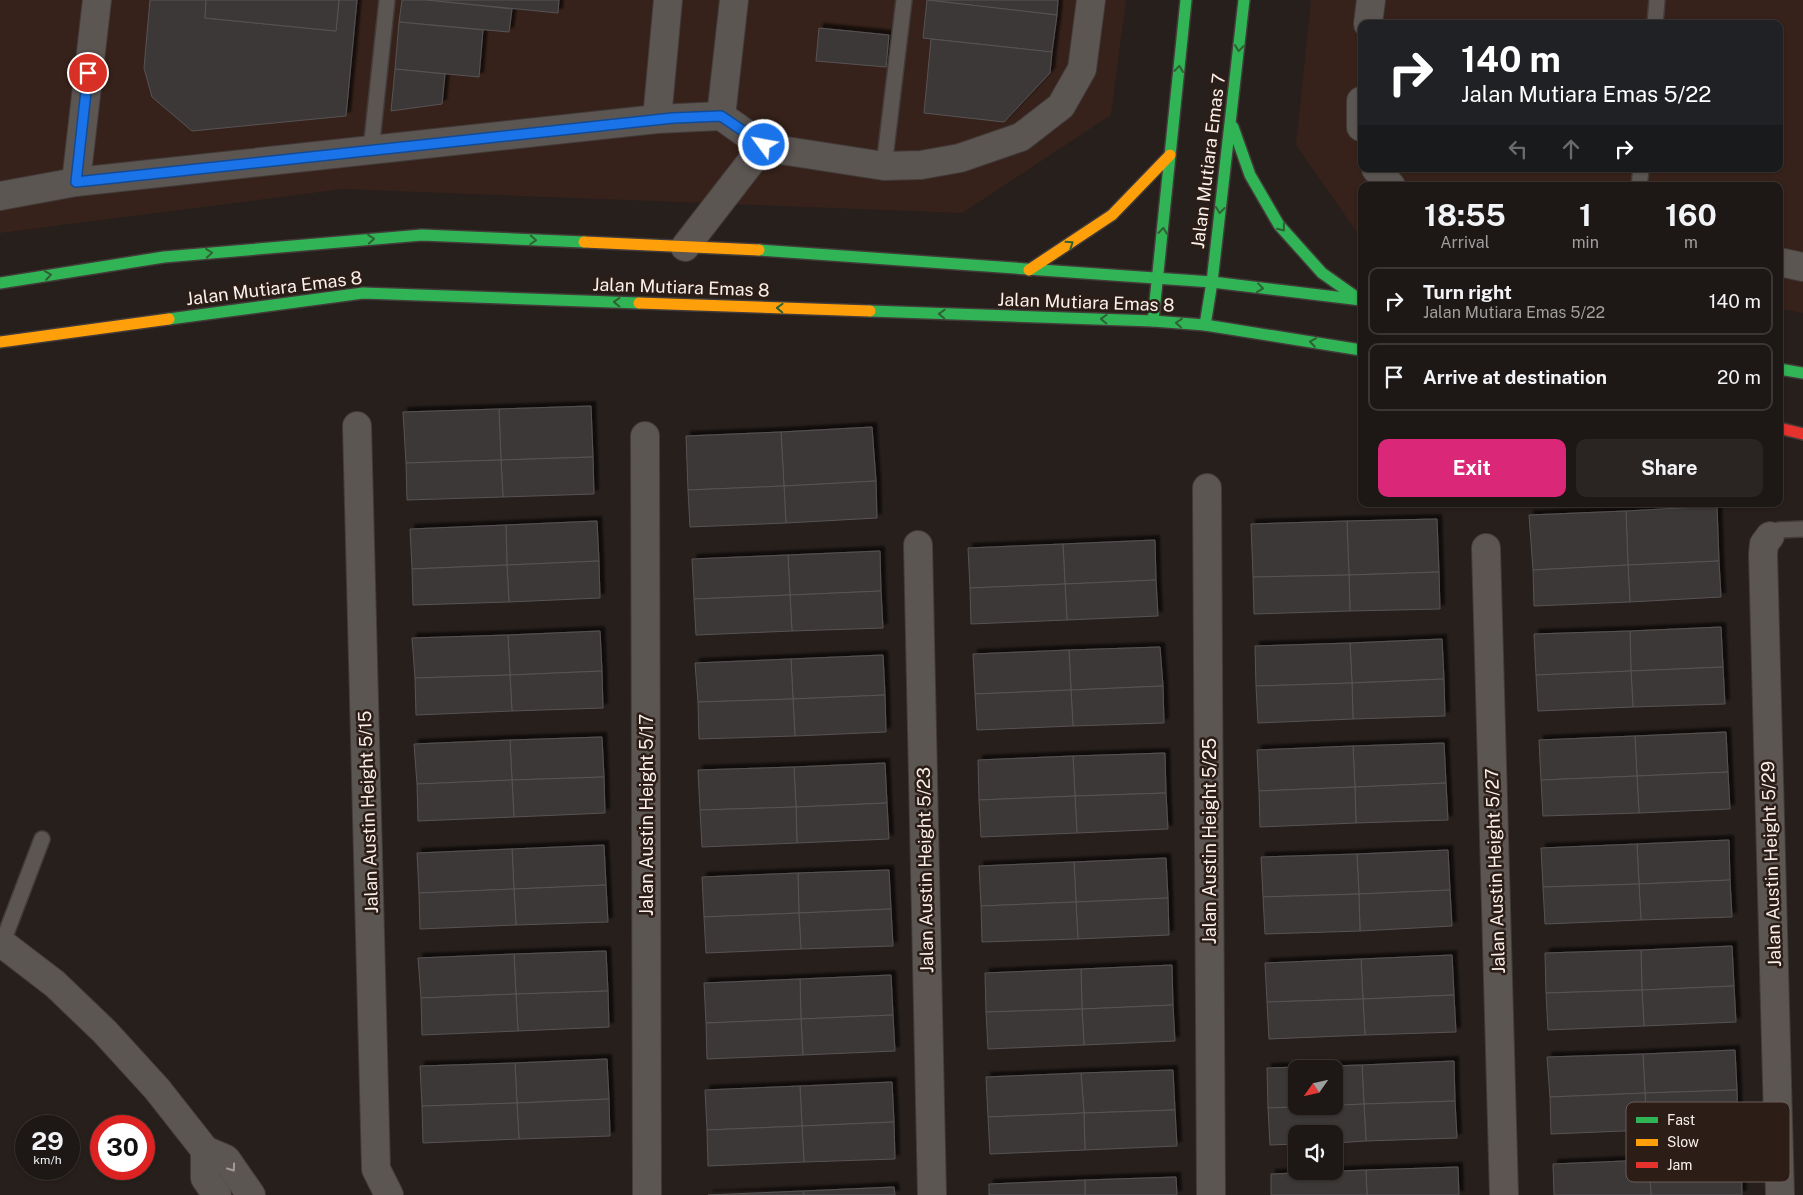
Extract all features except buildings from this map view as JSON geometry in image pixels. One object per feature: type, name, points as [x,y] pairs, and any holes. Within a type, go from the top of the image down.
[{"type":"main road","name":"Jalan Mutiara Emas 7","points":[[1153,321],[1186,0]]},
{"type":"main road","name":"Jalan Mutiara Emas 7","points":[[1205,325],[1212,282],[1244,0]]},
{"type":"main road","points":[[1231,121],[1250,175],[1279,225],[1322,273],[1358,298]]},
{"type":"main road","points":[[1029,270],[1112,214],[1170,155]]},
{"type":"main road","name":"Jalan Mutiara Emas 8","points":[[0,283],[164,257],[422,235],[783,252],[1212,282],[1358,300]]},
{"type":"main road","name":"Jalan Mutiara Emas 8","points":[[0,342],[363,293],[1153,321],[1205,325],[1358,350]]},
{"type":"main road","points":[[1783,370],[1803,373]]},
{"type":"main road","points":[[1783,429],[1803,434]]},
{"type":"street","points":[[76,182],[97,0]]},
{"type":"street","points":[[657,119],[668,0]]},
{"type":"street","points":[[721,116],[734,0]]},
{"type":"street","points":[[0,196],[76,182],[657,119],[721,116],[764,145],[794,154],[884,166],[921,165],[960,158],[1021,137],[1061,106],[1082,69],[1091,0]]},
{"type":"street","points":[[1368,20],[1371,0]]},
{"type":"street","points":[[685,247],[764,145]]},
{"type":"street","points":[[1379,172],[1387,182]]},
{"type":"street","points":[[1783,263],[1803,267]]},
{"type":"street","name":"Jalan Austin Height 5/15","points":[[357,426],[376,1169],[388,1195]]},
{"type":"street","name":"Jalan Austin Height 5/17","points":[[645,436],[647,1195]]},
{"type":"street","name":"Jalan Austin Height 5/25","points":[[1207,488],[1211,1195]]},
{"type":"street","name":"Jalan Austin Height 5/29","points":[[1770,536],[1764,544],[1763,554],[1778,1102]]},
{"type":"street","name":"Jalan Austin Height 5/23","points":[[918,545],[932,1195]]},
{"type":"street","name":"Jalan Austin Height 5/27","points":[[1486,548],[1504,1195]]},
{"type":"street","points":[[1,943],[55,984],[106,1032],[157,1089],[205,1150],[226,1160],[251,1195]]},
{"type":"street","points":[[205,1150],[205,1178],[217,1195]]},
{"type":"street","name":"Jalan Austin Height 5/29","points":[[1780,1182],[1780,1195]]},
{"type":"lane","points":[[371,150],[387,0]]},
{"type":"lane","points":[[884,166],[904,0]]},
{"type":"lane","points":[[1654,20],[1657,0]]},
{"type":"lane","points":[[1770,536],[1779,530],[1803,529]]},
{"type":"lane","points":[[1,943],[42,840]]},
{"type":"shaded area","points":[[0,0],[1126,0],[1111,115],[962,213],[343,189],[0,233]]},
{"type":"shaded area","points":[[1311,0],[1803,0],[1803,313],[1783,309],[1783,182],[1358,182],[1358,234],[1296,145]]},
{"type":"traffic: fast","points":[[1153,321],[1186,0]]},
{"type":"traffic: fast","points":[[1205,325],[1212,282],[1244,0]]},
{"type":"traffic: fast","points":[[1233,127],[1250,175],[1279,225],[1322,273],[1356,297]]},
{"type":"traffic: fast","points":[[0,283],[164,257],[422,235],[584,242]]},
{"type":"traffic: fast","points":[[759,250],[1212,282],[1358,300]]},
{"type":"traffic: fast","points":[[169,319],[363,293],[639,303]]},
{"type":"traffic: fast","points":[[870,311],[1153,321],[1205,325],[1358,350]]},
{"type":"traffic: fast","points":[[1783,370],[1803,373]]},
{"type":"traffic: slow","points":[[1029,270],[1112,215],[1170,155]]},
{"type":"traffic: slow","points":[[584,242],[759,250]]},
{"type":"traffic: slow","points":[[639,303],[870,311]]},
{"type":"traffic: slow","points":[[0,342],[169,319]]},
{"type":"traffic: jam","points":[[1783,429],[1803,434]]},
{"type":"route","points":[[88,73],[76,182],[673,118],[721,116],[764,145]]}]
